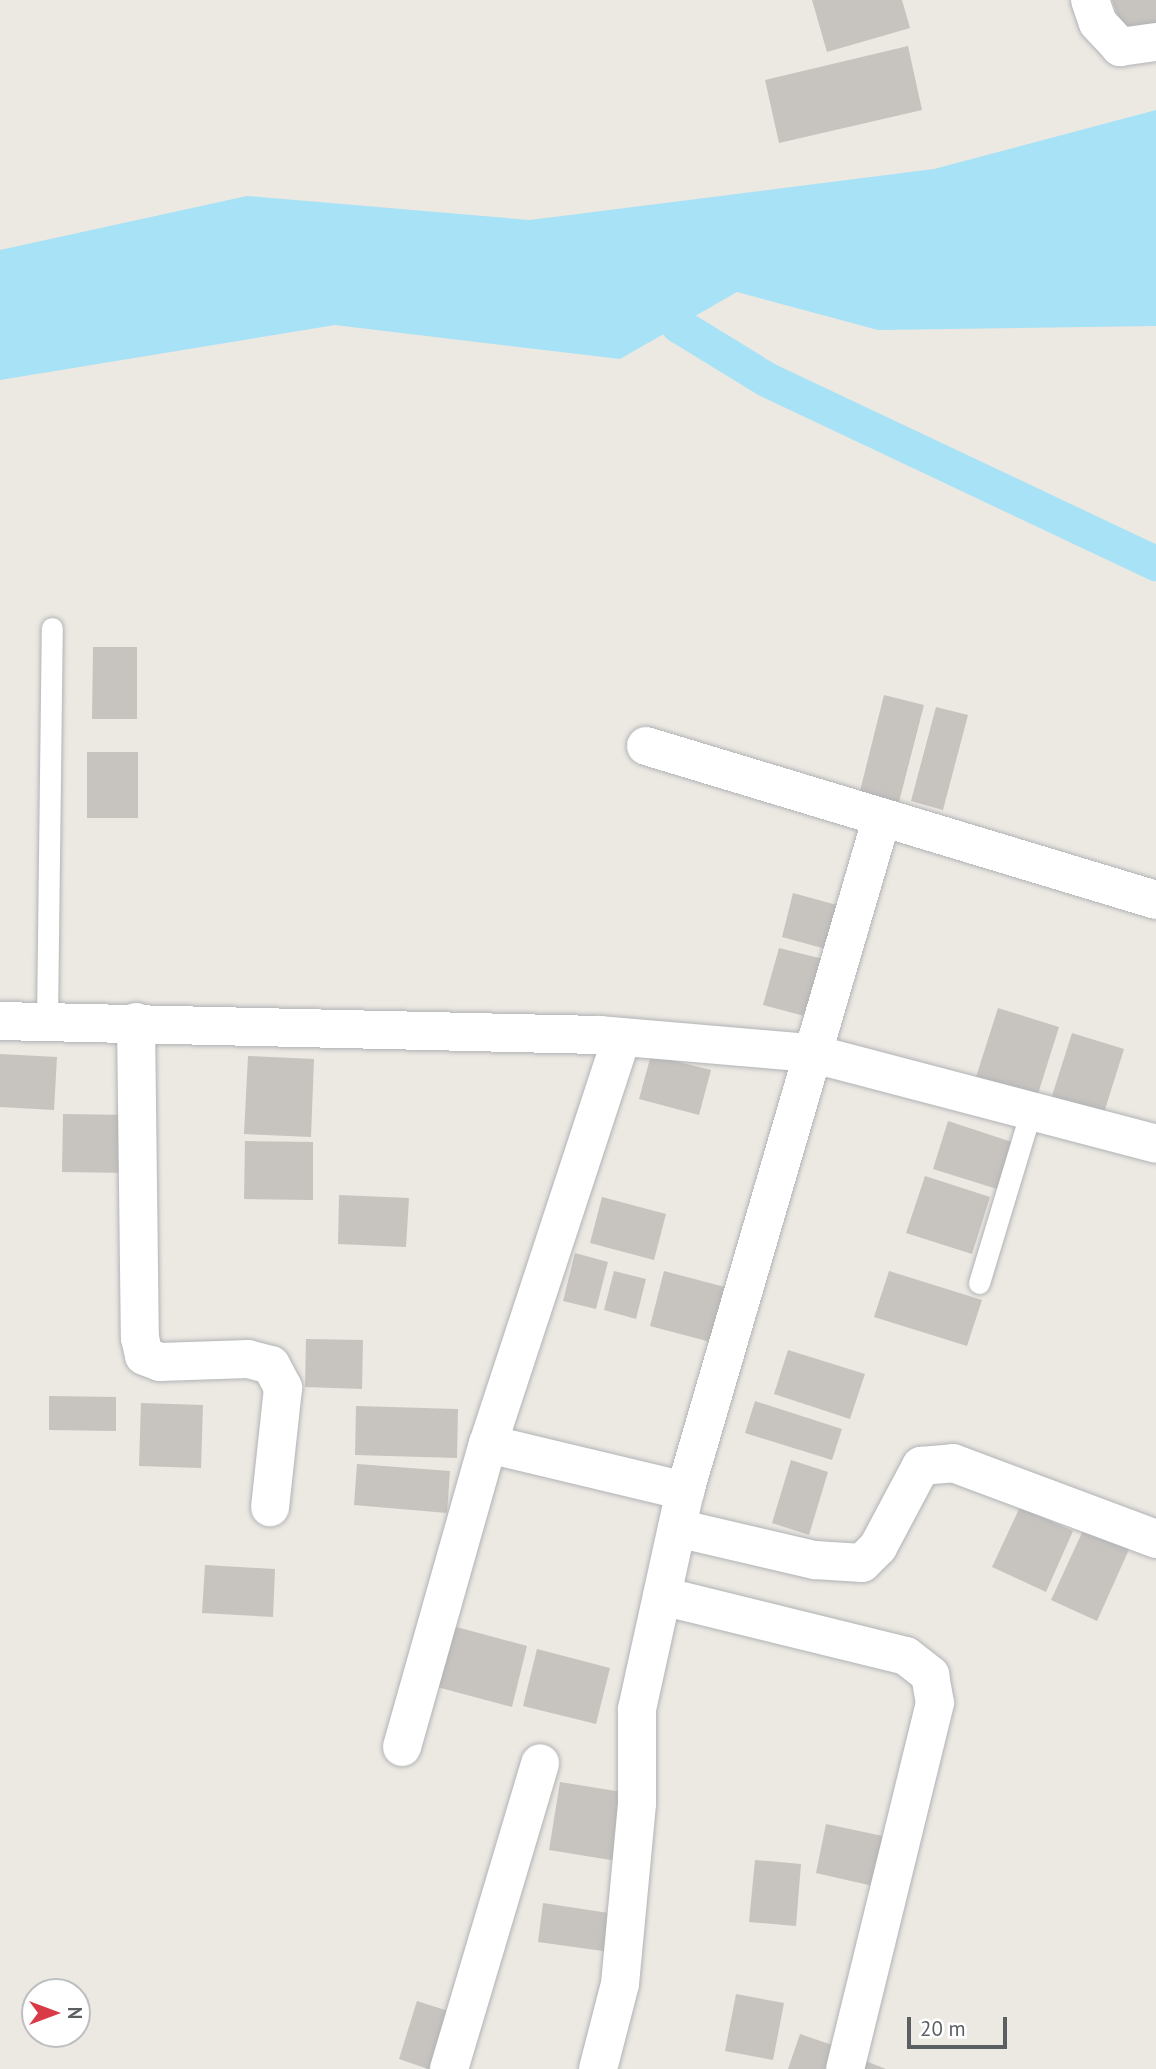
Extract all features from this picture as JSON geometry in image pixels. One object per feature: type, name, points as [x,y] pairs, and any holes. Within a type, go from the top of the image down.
[{"type":"street","points":[[1090,0],[1098,23],[1121,47],[1156,41]]},
{"type":"street","points":[[646,746],[1156,900]]},
{"type":"street","points":[[598,2069],[620,1984],[638,1803],[638,1709],[685,1491],[810,1053],[882,817]]},
{"type":"street","points":[[0,1021],[136,1022],[622,1037],[810,1053],[1156,1144]]},
{"type":"street","points":[[136,1022],[140,1338],[145,1356],[160,1362],[248,1359],[271,1365],[283,1388],[270,1507]]},
{"type":"street","points":[[402,1747],[488,1444],[622,1037]]},
{"type":"street","points":[[488,1444],[685,1491]]},
{"type":"street","points":[[677,1528],[815,1560],[862,1563],[878,1547],[921,1466],[953,1463],[1156,1539]]},
{"type":"street","points":[[662,1596],[906,1656],[930,1675],[935,1703],[845,2069]]},
{"type":"street","points":[[449,2069],[540,1763]]},
{"type":"lane","points":[[47,1021],[52,628]]},
{"type":"lane","points":[[979,1283],[1031,1111]]},
{"type":"water","points":[[1156,110],[1156,326],[878,330],[737,292],[620,359],[335,325],[0,380],[0,250],[247,196],[530,220],[934,169]]},
{"type":"building","points":[[812,0],[902,0],[910,28],[827,52]]},
{"type":"building","points":[[1112,0],[1156,0],[1156,33],[1127,43]]},
{"type":"building","points":[[908,46],[922,110],[779,143],[765,80]]},
{"type":"building","points":[[93,647],[137,647],[137,719],[92,719]]},
{"type":"building","points":[[884,695],[924,705],[898,806],[859,795]]},
{"type":"building","points":[[936,707],[968,715],[943,810],[911,801]]},
{"type":"building","points":[[87,752],[138,752],[138,818],[87,818]]},
{"type":"building","points":[[793,893],[844,907],[833,951],[782,937]]},
{"type":"building","points":[[779,948],[823,959],[808,1017],[763,1005]]},
{"type":"building","points":[[998,1008],[1059,1027],[1037,1097],[976,1077]]},
{"type":"building","points":[[1072,1033],[1124,1049],[1103,1116],[1051,1099]]},
{"type":"building","points":[[0,1054],[57,1057],[54,1110],[0,1107]]},
{"type":"building","points":[[651,1055],[711,1070],[699,1115],[639,1099]]},
{"type":"building","points":[[248,1056],[314,1059],[311,1137],[244,1134]]},
{"type":"building","points":[[63,1114],[131,1115],[130,1173],[62,1172]]},
{"type":"building","points":[[948,1121],[1012,1142],[997,1189],[933,1169]]},
{"type":"building","points":[[245,1141],[313,1142],[313,1200],[244,1199]]},
{"type":"building","points":[[925,1176],[990,1197],[972,1254],[906,1233]]},
{"type":"building","points":[[339,1195],[409,1198],[406,1247],[338,1244]]},
{"type":"building","points":[[602,1197],[666,1214],[654,1260],[590,1243]]},
{"type":"building","points":[[575,1253],[608,1262],[596,1309],[563,1301]]},
{"type":"building","points":[[614,1271],[646,1279],[636,1319],[604,1310]]},
{"type":"building","points":[[664,1271],[736,1290],[722,1345],[650,1326]]},
{"type":"building","points":[[889,1271],[982,1300],[967,1346],[874,1317]]},
{"type":"building","points":[[306,1339],[363,1340],[362,1389],[305,1387]]},
{"type":"building","points":[[788,1350],[865,1374],[850,1419],[774,1394]]},
{"type":"building","points":[[49,1396],[116,1397],[116,1431],[49,1430]]},
{"type":"building","points":[[755,1401],[842,1429],[832,1460],[745,1433]]},
{"type":"building","points":[[141,1403],[203,1405],[201,1468],[139,1466]]},
{"type":"building","points":[[356,1406],[458,1409],[457,1458],[355,1455]]},
{"type":"building","points":[[791,1460],[828,1472],[809,1535],[772,1523]]},
{"type":"building","points":[[357,1464],[450,1471],[447,1513],[354,1505]]},
{"type":"building","points":[[1020,1507],[1073,1531],[1046,1592],[992,1567]]},
{"type":"building","points":[[1086,1524],[1131,1545],[1097,1621],[1051,1600]]},
{"type":"building","points":[[205,1565],[275,1569],[273,1617],[202,1613]]},
{"type":"building","points":[[453,1626],[527,1646],[512,1707],[437,1687]]},
{"type":"building","points":[[537,1649],[610,1668],[596,1724],[523,1706]]},
{"type":"building","points":[[560,1782],[628,1793],[617,1861],[549,1850]]},
{"type":"building","points":[[826,1824],[897,1839],[886,1889],[816,1873]]},
{"type":"building","points":[[755,1860],[801,1864],[796,1926],[749,1922]]},
{"type":"building","points":[[543,1903],[615,1914],[610,1952],[538,1942]]},
{"type":"building","points":[[736,1994],[784,2003],[773,2060],[725,2051]]},
{"type":"building","points":[[417,2001],[473,2019],[458,2069],[428,2069],[399,2059]]},
{"type":"building","points":[[800,2034],[844,2049],[837,2069],[788,2069]]},
{"type":"building","points":[[858,2058],[886,2069],[854,2069]]},
{"type":"waterway","points":[[650,288],[678,325],[766,379],[1156,563]]}]
